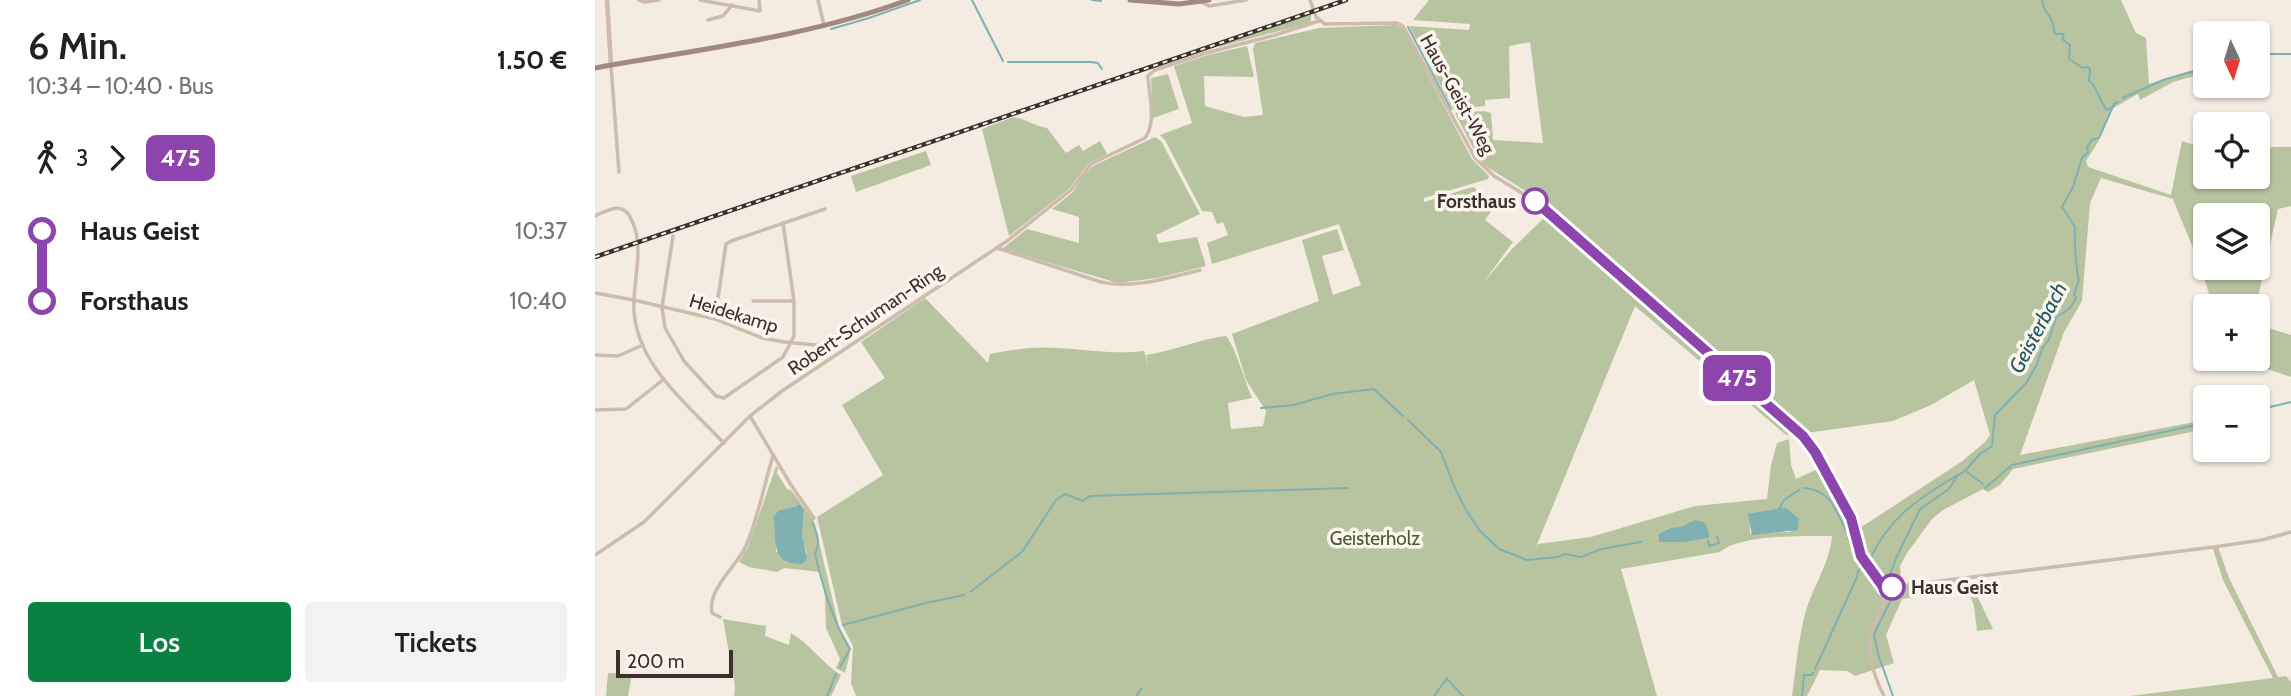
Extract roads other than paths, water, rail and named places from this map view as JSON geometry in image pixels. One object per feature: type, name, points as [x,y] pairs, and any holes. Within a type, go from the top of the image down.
[{"type":"main road","points":[[595,68],[824,27],[908,0]]},
{"type":"main road","points":[[1130,0],[1179,4],[1209,0]]},
{"type":"street","points":[[607,0],[619,172]]},
{"type":"street","points":[[639,0],[659,0]]},
{"type":"street","points":[[699,0],[759,11],[759,0]]},
{"type":"street","points":[[818,0],[824,27]]},
{"type":"street","points":[[1201,2],[1209,6],[1247,0]]},
{"type":"street","points":[[1310,0],[1319,21]]},
{"type":"street","points":[[708,20],[723,16],[732,5]]},
{"type":"street","name":"Robert-Schuman-Ring","points":[[595,555],[644,522],[750,416],[782,391],[847,345],[997,248],[1071,190],[1091,164],[1145,138],[1150,131],[1151,121],[1148,76],[1155,70],[1206,52],[1319,21]]},
{"type":"street","name":"Haus-Geist-Weg","points":[[1319,21],[1325,24],[1397,23],[1406,29],[1481,167],[1535,201],[1803,436],[1815,452],[1851,518],[1861,556],[1888,588]]},
{"type":"street","points":[[595,216],[618,208],[626,211],[631,219],[639,244],[634,300],[636,326],[643,345],[664,379],[724,443]]},
{"type":"street","points":[[715,318],[726,244],[825,209]]},
{"type":"street","points":[[673,236],[662,307],[665,328],[684,361],[719,398],[729,396],[783,357],[791,343],[795,328],[794,301],[783,223]]},
{"type":"street","points":[[997,248],[1118,286],[1200,270]]},
{"type":"street","name":"Heidekamp","points":[[595,293],[715,318],[752,335],[791,343],[827,346]]},
{"type":"street","points":[[753,301],[794,301]]},
{"type":"street","points":[[595,355],[618,356],[643,345]]},
{"type":"street","points":[[595,410],[626,409],[664,379]]},
{"type":"street","points":[[750,416],[814,518]]},
{"type":"street","points":[[720,617],[712,613],[711,605],[727,572],[746,546],[773,456]]},
{"type":"street","points":[[1884,696],[1876,677],[1870,643],[1871,632],[1888,588],[2214,547],[2262,540],[2291,532]]},
{"type":"water","points":[[798,503],[804,510],[802,535],[807,559],[802,564],[791,563],[780,556],[773,517],[779,510],[797,506]]},
{"type":"water","points":[[1786,508],[1799,519],[1798,530],[1752,535],[1748,514]]},
{"type":"water","points":[[1695,520],[1704,522],[1709,538],[1659,542],[1659,534]]},
{"type":"waterway","points":[[831,29],[920,0]]},
{"type":"waterway","points":[[972,0],[1003,61]]},
{"type":"waterway","points":[[1092,0],[1101,1]]},
{"type":"waterway","points":[[2042,0],[2055,34],[2064,34],[2062,39],[2070,45],[2069,59],[2083,68],[2090,69],[2089,81],[2105,108],[2107,110],[2114,106]]},
{"type":"waterway","points":[[1408,27],[1451,109]]},
{"type":"waterway","name":"Geisterbach","points":[[2270,54],[2291,54]]},
{"type":"waterway","points":[[1008,62],[1091,62],[1098,63],[1102,69]]},
{"type":"waterway","name":"Geisterbach","points":[[2123,98],[2163,80],[2193,71]]},
{"type":"waterway","name":"Geisterbach","points":[[1893,696],[1874,634],[1890,602],[1888,581],[1896,558],[1920,509],[1949,489],[1957,476],[1992,446],[1995,415],[2027,382],[2049,339],[2056,318],[2071,307],[2076,298],[2074,294],[2079,280],[2075,227],[2062,207],[2073,187],[2082,158],[2088,152],[2087,147],[2092,140],[2099,138],[2114,104],[2118,102]]},
{"type":"waterway","points":[[1261,408],[1294,405],[1332,394],[1374,389],[1403,416]]},
{"type":"waterway","points":[[2270,407],[2291,402]]},
{"type":"waterway","points":[[1408,420],[1441,452],[1466,510],[1480,531],[1499,549],[1527,560],[1565,554],[1581,557],[1601,549],[1641,542]]},
{"type":"waterway","points":[[1985,488],[2012,465],[2193,426]]},
{"type":"waterway","points":[[1967,472],[1983,484]]},
{"type":"waterway","name":"Geisterbach","points":[[1869,561],[1885,533],[1905,511],[1956,476]]},
{"type":"waterway","points":[[970,592],[1022,552],[1056,500],[1065,494],[1083,501],[1090,496],[1348,488]]},
{"type":"waterway","points":[[1804,488],[1827,497],[1846,531]]},
{"type":"waterway","points":[[1779,509],[1784,500],[1799,490]]},
{"type":"waterway","points":[[813,523],[818,542],[815,554],[825,591],[838,627],[850,649],[840,667]]},
{"type":"waterway","points":[[1708,541],[1709,546],[1719,543],[1717,536]]},
{"type":"waterway","name":"Geisterbach","points":[[1815,669],[1858,571],[1863,566],[1848,538]]},
{"type":"waterway","points":[[843,625],[964,595]]},
{"type":"waterway","name":"Geisterbach","points":[[1802,696],[1804,675],[1813,673]]},
{"type":"waterway","points":[[827,696],[836,674]]},
{"type":"waterway","points":[[1446,678],[1463,696]]},
{"type":"waterway","points":[[1434,696],[1446,680]]},
{"type":"waterway","points":[[1136,696],[1142,688]]},
{"type":"railway","points":[[595,257],[1346,0]]},
{"type":"place","name":"Forsthaus","points":[[1535,201]]},
{"type":"place","name":"Haus Geist","points":[[1892,587]]},
{"type":"park label","name":"Geisterholz","points":[[1375,538]]}]
